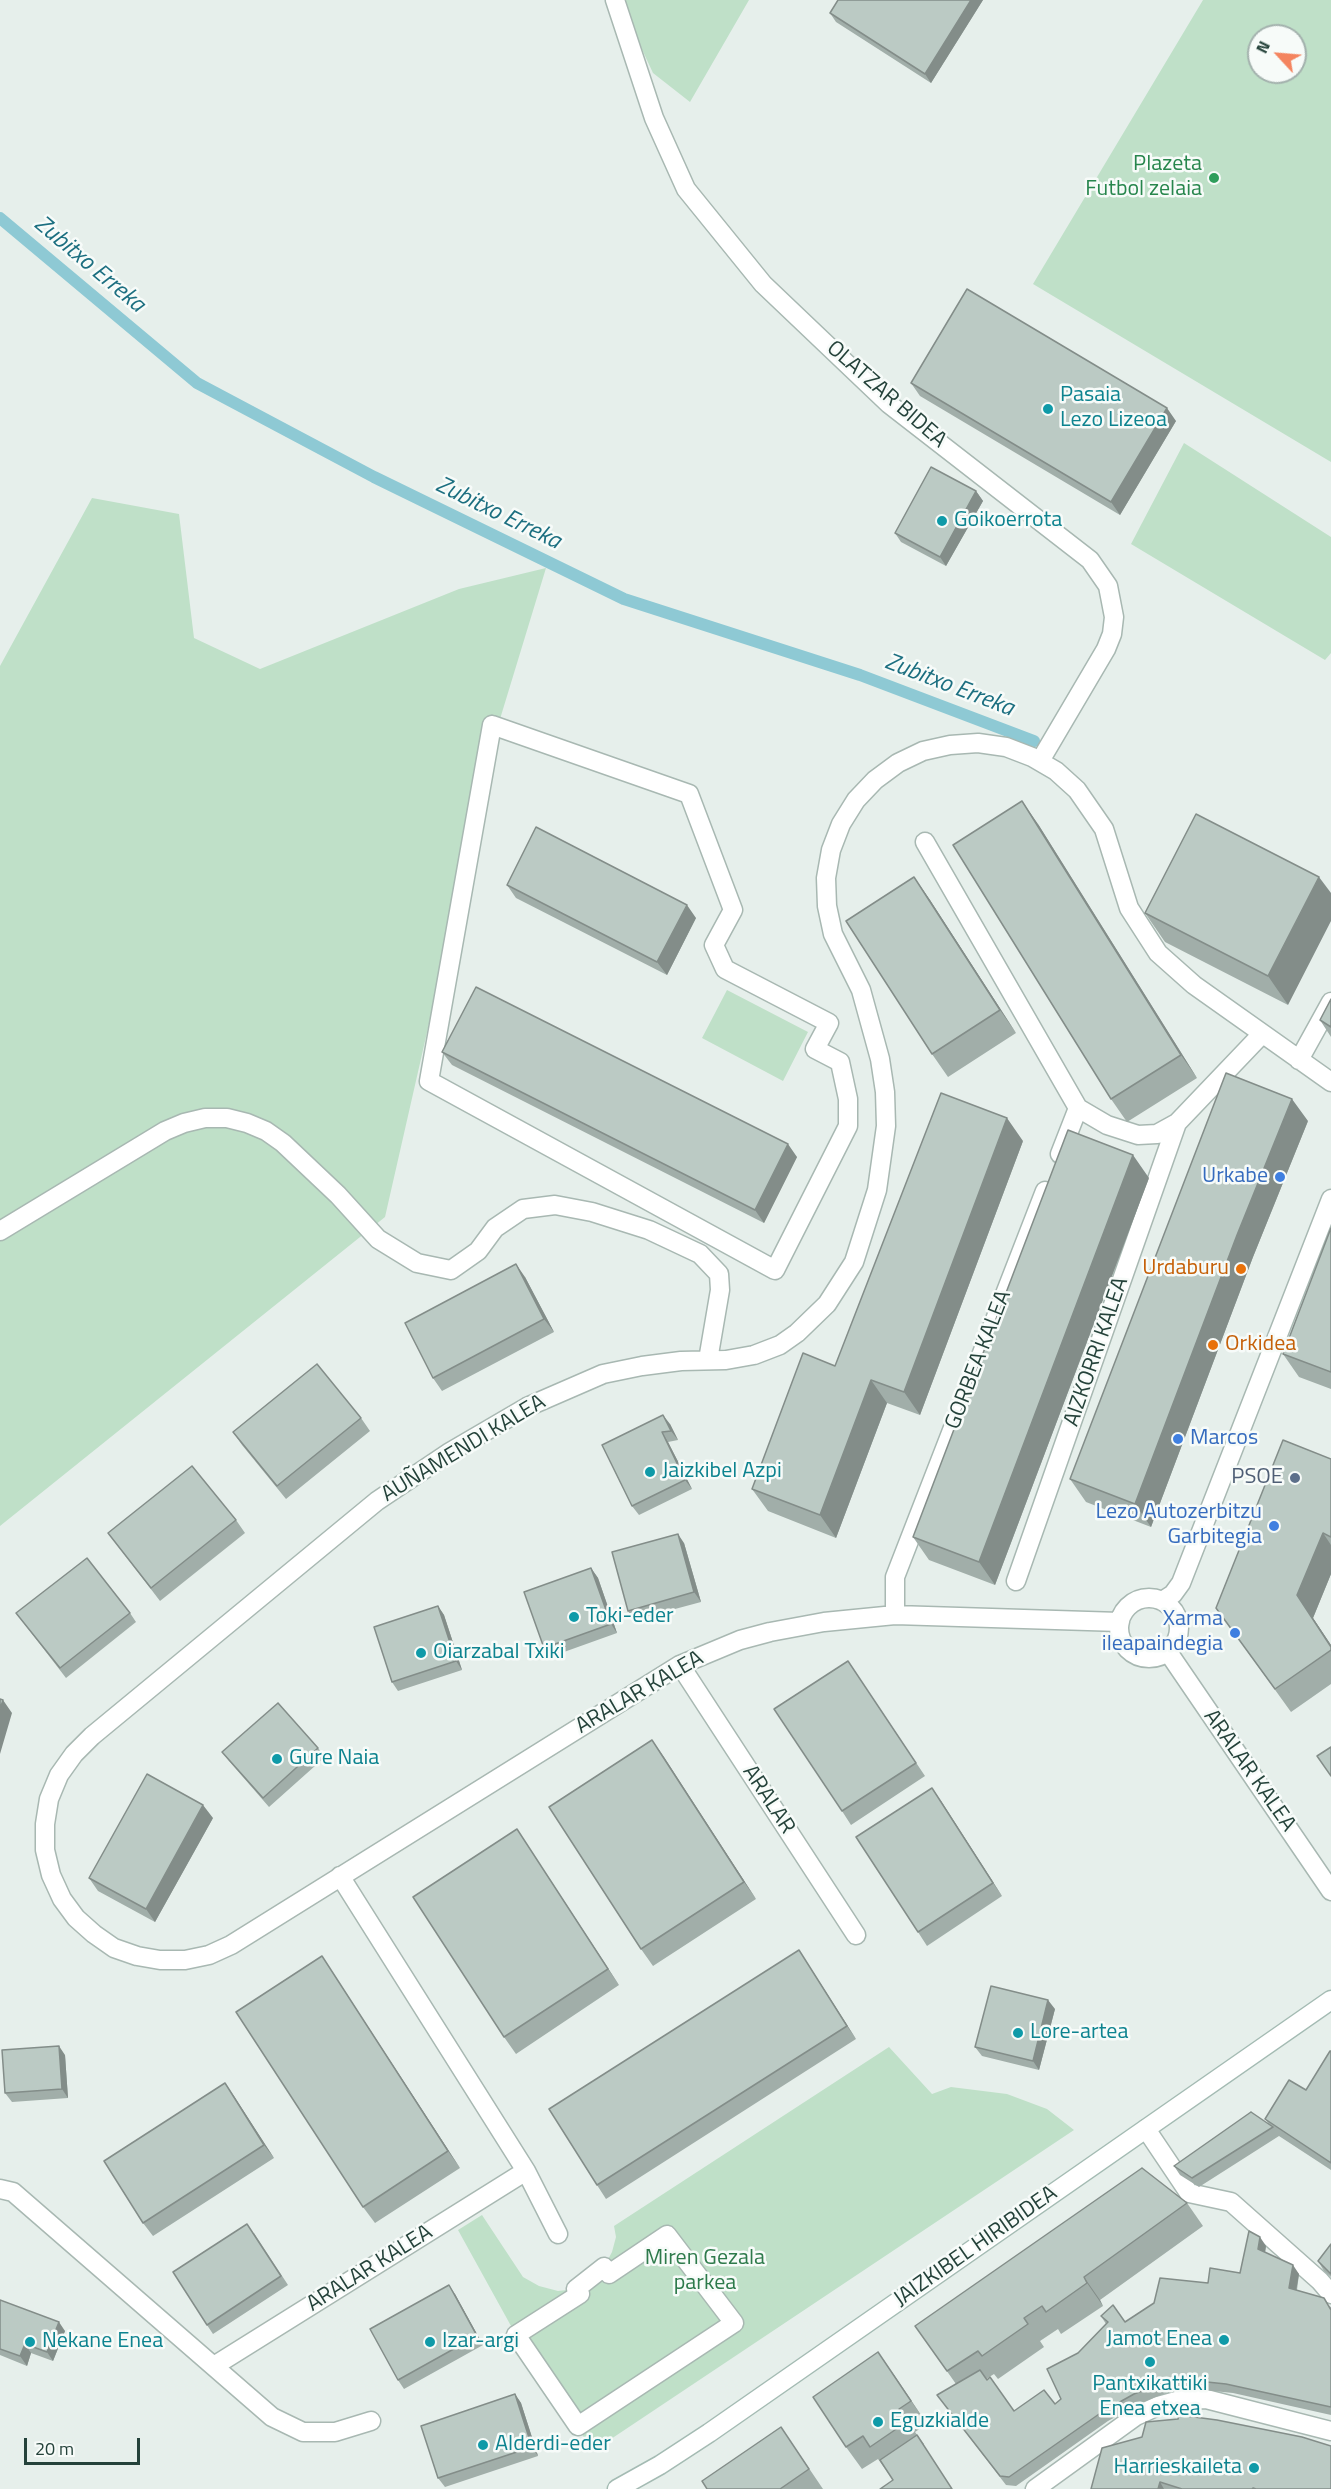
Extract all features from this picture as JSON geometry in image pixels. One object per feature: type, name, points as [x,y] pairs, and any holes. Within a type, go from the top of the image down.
[{"type":"street","name":"OLATZAR BIDEA","points":[[615,0],[654,118],[686,189],[763,284],[890,404],[1090,560],[1108,586],[1114,617],[1109,641],[1040,761]]},
{"type":"street","points":[[492,726],[689,794],[733,910],[714,945],[725,969],[829,1023],[815,1049],[840,1062],[848,1099],[848,1126],[775,1270],[429,1082],[492,726]]},
{"type":"street","name":"AUÑAMENDI KALEA","points":[[62,1899],[51,1875],[45,1850],[45,1824],[49,1799],[59,1775],[74,1754],[92,1736],[377,1501],[450,1452],[527,1407],[603,1374],[642,1366],[726,1360],[754,1355],[780,1345],[812,1320],[843,1283],[854,1262],[877,1190],[883,1158],[885,1092],[880,1059],[861,990],[833,934],[826,906],[826,878],[831,850],[841,824],[856,800],[875,780],[898,763],[923,751],[950,745],[978,743],[1006,747],[1040,761],[1056,771],[1077,790],[1104,829],[1129,908],[1158,953],[1194,985],[1331,1082]]},
{"type":"street","points":[[925,842],[1078,1108],[1107,1125],[1138,1135],[1157,1134],[1178,1123],[1262,1034]]},
{"type":"street","points":[[1299,1060],[1331,1002]]},
{"type":"street","name":"GORBEA KALEA","points":[[895,1615],[895,1576],[1078,1108]]},
{"type":"street","points":[[0,1231],[165,1131],[205,1118],[227,1118],[266,1131],[283,1143],[338,1195],[378,1239],[417,1263],[451,1270],[478,1251],[495,1228],[523,1209],[555,1205],[592,1212],[649,1230],[700,1254],[719,1274],[720,1290],[708,1360]]},
{"type":"street","name":"AIZKORRI KALEA","points":[[1016,1581],[1178,1123]]},
{"type":"street","points":[[1162,1601],[1173,1594],[1181,1583],[1331,1199]]},
{"type":"street","points":[[1144,1598],[1162,1601],[1176,1614],[1179,1625],[1175,1644],[1159,1657],[1148,1658],[1129,1650],[1119,1632],[1123,1613],[1136,1601],[1144,1598]]},
{"type":"street","name":"ARALAR KALEA","points":[[62,1899],[76,1918],[114,1948],[137,1956],[160,1960],[185,1960],[209,1955],[231,1945],[680,1665],[740,1640],[824,1622],[895,1615],[1120,1622]]},
{"type":"street","name":"ARALAR KALEA","points":[[1168,1652],[1331,1891]]},
{"type":"street","name":"ARALAR","points":[[680,1665],[856,1935]]},
{"type":"street","points":[[340,1876],[526,2171],[558,2234]]},
{"type":"street","name":"JAIZKIBEL HIRIBIDEA","points":[[617,2489],[660,2465],[709,2433],[1331,2000]]},
{"type":"street","points":[[1146,2129],[1189,2193],[1231,2202],[1320,2281],[1331,2294]]},
{"type":"street","name":"ARALAR KALEA","points":[[214,2366],[526,2171]]},
{"type":"street","points":[[0,2188],[13,2192],[272,2417],[303,2432],[335,2432],[371,2421]]},
{"type":"street","points":[[667,2235],[734,2323],[578,2426],[516,2335],[580,2294],[576,2289],[604,2267],[609,2274],[667,2235]]},
{"type":"street","points":[[1035,2489],[1136,2416],[1158,2406],[1180,2400],[1206,2399],[1331,2431]]},
{"type":"green space","points":[[619,0],[749,0],[690,102],[653,73]]},
{"type":"green space","name":"Plazeta Futbol zelaia","points":[[1203,0],[1331,0],[1331,462],[1033,284]]},
{"type":"green space","points":[[1184,443],[1331,537],[1331,653],[1325,660],[1131,544]]},
{"type":"green space","points":[[92,498],[179,514],[194,638],[260,669],[459,589],[546,568],[493,742],[385,1217],[0,1526],[0,666]]},
{"type":"green space","points":[[727,990],[808,1032],[783,1081],[702,1038]]},
{"type":"green space","name":"Miren Gezala parkea","points":[[889,2047],[932,2094],[951,2087],[1007,2094],[1047,2109],[1074,2130],[593,2451],[516,2335],[458,2230],[482,2215],[523,2277],[539,2286],[558,2291],[576,2289],[604,2267],[612,2252],[616,2237],[614,2226]]},
{"type":"building","points":[[838,0],[971,0],[925,74],[830,13]]},
{"type":"building","name":"Pasaia Lezo Lizeoa","points":[[967,289],[1167,408],[1111,502],[911,383]]},
{"type":"building","name":"Goikoerrota","points":[[931,467],[976,491],[940,557],[895,533]]},
{"type":"building","points":[[1022,801],[1181,1055],[1111,1099],[953,845]]},
{"type":"building","points":[[1196,814],[1319,877],[1268,976],[1145,913]]},
{"type":"building","points":[[536,827],[687,905],[657,962],[507,885]]},
{"type":"building","points":[[914,877],[1000,1010],[932,1054],[846,921]]},
{"type":"building","points":[[476,987],[788,1144],[755,1210],[442,1052]]},
{"type":"building","points":[[1331,999],[1331,1027],[1320,1020]]},
{"type":"building","points":[[1226,1073],[1292,1099],[1237,1235],[1135,1504],[1070,1479]]},
{"type":"building","points":[[941,1093],[1007,1118],[904,1392],[871,1380],[820,1515],[752,1489],[803,1353],[835,1366]]},
{"type":"building","points":[[1068,1130],[1133,1155],[979,1562],[913,1537]]},
{"type":"building","points":[[1331,1228],[1331,1372],[1283,1354]]},
{"type":"building","points":[[516,1264],[544,1319],[433,1378],[405,1323]]},
{"type":"building","points":[[317,1364],[361,1418],[277,1486],[233,1432]]},
{"type":"building","name":"Jaizkibel Azpi","points":[[663,1415],[671,1431],[662,1432],[685,1480],[632,1506],[602,1445]]},
{"type":"building","points":[[1283,1440],[1331,1459],[1331,1537],[1323,1533],[1297,1595],[1331,1650],[1275,1689],[1216,1608]]},
{"type":"building","points":[[192,1466],[236,1520],[151,1588],[108,1533]]},
{"type":"building","points":[[678,1534],[694,1592],[628,1611],[612,1552]]},
{"type":"building","points":[[87,1558],[130,1613],[60,1668],[16,1613]]},
{"type":"building","name":"Toki-eder","points":[[591,1568],[611,1624],[544,1648],[524,1592]]},
{"type":"building","name":"Oiarzabal Txiki","points":[[438,1606],[456,1661],[392,1682],[374,1627]]},
{"type":"building","points":[[848,1661],[916,1763],[842,1811],[774,1709]]},
{"type":"building","name":"Gure Naia","points":[[278,1703],[318,1748],[263,1798],[222,1752]]},
{"type":"building","points":[[652,1740],[744,1882],[641,1949],[549,1807]]},
{"type":"building","points":[[1331,1747],[1331,1776],[1317,1756]]},
{"type":"building","points":[[147,1774],[203,1805],[146,1909],[89,1878]]},
{"type":"building","points":[[932,1788],[993,1883],[918,1932],[856,1837]]},
{"type":"building","points":[[517,1829],[608,1969],[504,2037],[413,1897]]},
{"type":"building","points":[[799,1950],[847,2026],[597,2185],[549,2109]]},
{"type":"building","points":[[322,1956],[448,2151],[363,2207],[236,2012]]},
{"type":"building","name":"Lore-artea","points":[[991,1986],[1048,2000],[1033,2061],[975,2047]]},
{"type":"building","points":[[59,2046],[62,2089],[5,2093],[2,2050]]},
{"type":"building","points":[[1330,2051],[1331,2163],[1265,2119],[1289,2080],[1306,2090]]},
{"type":"building","points":[[225,2083],[264,2145],[143,2223],[104,2161]]},
{"type":"building","points":[[1251,2112],[1273,2127],[1192,2178],[1174,2166]]},
{"type":"building","points":[[1142,2168],[1187,2203],[1084,2277],[1087,2283],[1046,2312],[1042,2306],[1024,2318],[1028,2324],[982,2356],[978,2351],[947,2371],[915,2326]]},
{"type":"building","points":[[247,2224],[281,2276],[207,2325],[173,2272]]},
{"type":"building","points":[[1249,2231],[1260,2237],[1258,2249],[1293,2265],[1289,2288],[1324,2298],[1331,2310],[1331,2407],[1226,2384],[1188,2380],[1162,2383],[1134,2394],[1102,2412],[1009,2477],[1000,2476],[937,2395],[980,2370],[987,2380],[990,2377],[1014,2411],[1044,2390],[1055,2404],[1061,2399],[1047,2369],[1078,2353],[1108,2322],[1101,2316],[1113,2305],[1125,2322],[1154,2303],[1160,2278],[1208,2283],[1210,2268],[1240,2273]]},
{"type":"building","points":[[1331,2244],[1331,2274],[1318,2261]]},
{"type":"building","name":"Izar-argi","points":[[449,2285],[477,2336],[398,2380],[370,2329]]},
{"type":"building","name":"Nekane Enea","points":[[0,2300],[59,2322],[47,2352],[25,2344],[20,2356],[0,2349]]},
{"type":"building","points":[[878,2352],[911,2401],[899,2409],[908,2421],[870,2447],[863,2436],[846,2447],[813,2397]]},
{"type":"building","name":"Alderdi-eder","points":[[515,2394],[532,2447],[438,2478],[421,2426]]},
{"type":"building","points":[[1179,2415],[1302,2437],[1331,2446],[1331,2489],[1182,2489],[1160,2482],[1158,2489],[1091,2489],[1102,2448],[1142,2437],[1146,2422],[1178,2419]]},
{"type":"building","points":[[781,2427],[809,2469],[780,2489],[707,2489],[702,2481]]},
{"type":"building","points":[[917,2435],[952,2489],[880,2489],[893,2480],[880,2460]]},
{"type":"waterway","name":"Zubitxo Erreka","points":[[0,218],[197,383],[374,477],[624,599],[860,675],[1034,741]]},
{"type":"place","name":"Plazeta Futbol zelaia","points":[[1214,178]]},
{"type":"place","name":"Pasaia Lezo Lizeoa","points":[[1048,409]]},
{"type":"place","name":"Goikoerrota","points":[[942,521]]},
{"type":"place","name":"Urkabe","points":[[1280,1177]]},
{"type":"place","name":"Urdaburu","points":[[1241,1269]]},
{"type":"place","name":"Orkidea","points":[[1213,1345]]},
{"type":"place","name":"Marcos","points":[[1178,1439]]},
{"type":"place","name":"Jaizkibel Azpi","points":[[650,1472]]},
{"type":"place","name":"PSOE","points":[[1295,1478]]},
{"type":"place","name":"Lezo Autozerbitzu Garbitegia","points":[[1274,1526]]},
{"type":"place","name":"Toki-eder","points":[[574,1617]]},
{"type":"place","name":"Xarma ileapaindegia","points":[[1235,1633]]},
{"type":"place","name":"Oiarzabal Txiki","points":[[421,1653]]},
{"type":"place","name":"Gure Naia","points":[[277,1759]]},
{"type":"place","name":"Lore-artea","points":[[1018,2033]]},
{"type":"place","name":"Jamot Enea","points":[[1224,2340]]},
{"type":"place","name":"Nekane Enea","points":[[30,2342]]},
{"type":"place","name":"Izar-argi","points":[[430,2342]]},
{"type":"place","name":"Pantxikattiki Enea etxea","points":[[1150,2362]]},
{"type":"place","name":"Eguzkialde","points":[[878,2422]]},
{"type":"place","name":"Alderdi-eder","points":[[483,2445]]},
{"type":"place","name":"Harrieskaileta","points":[[1254,2468]]}]
